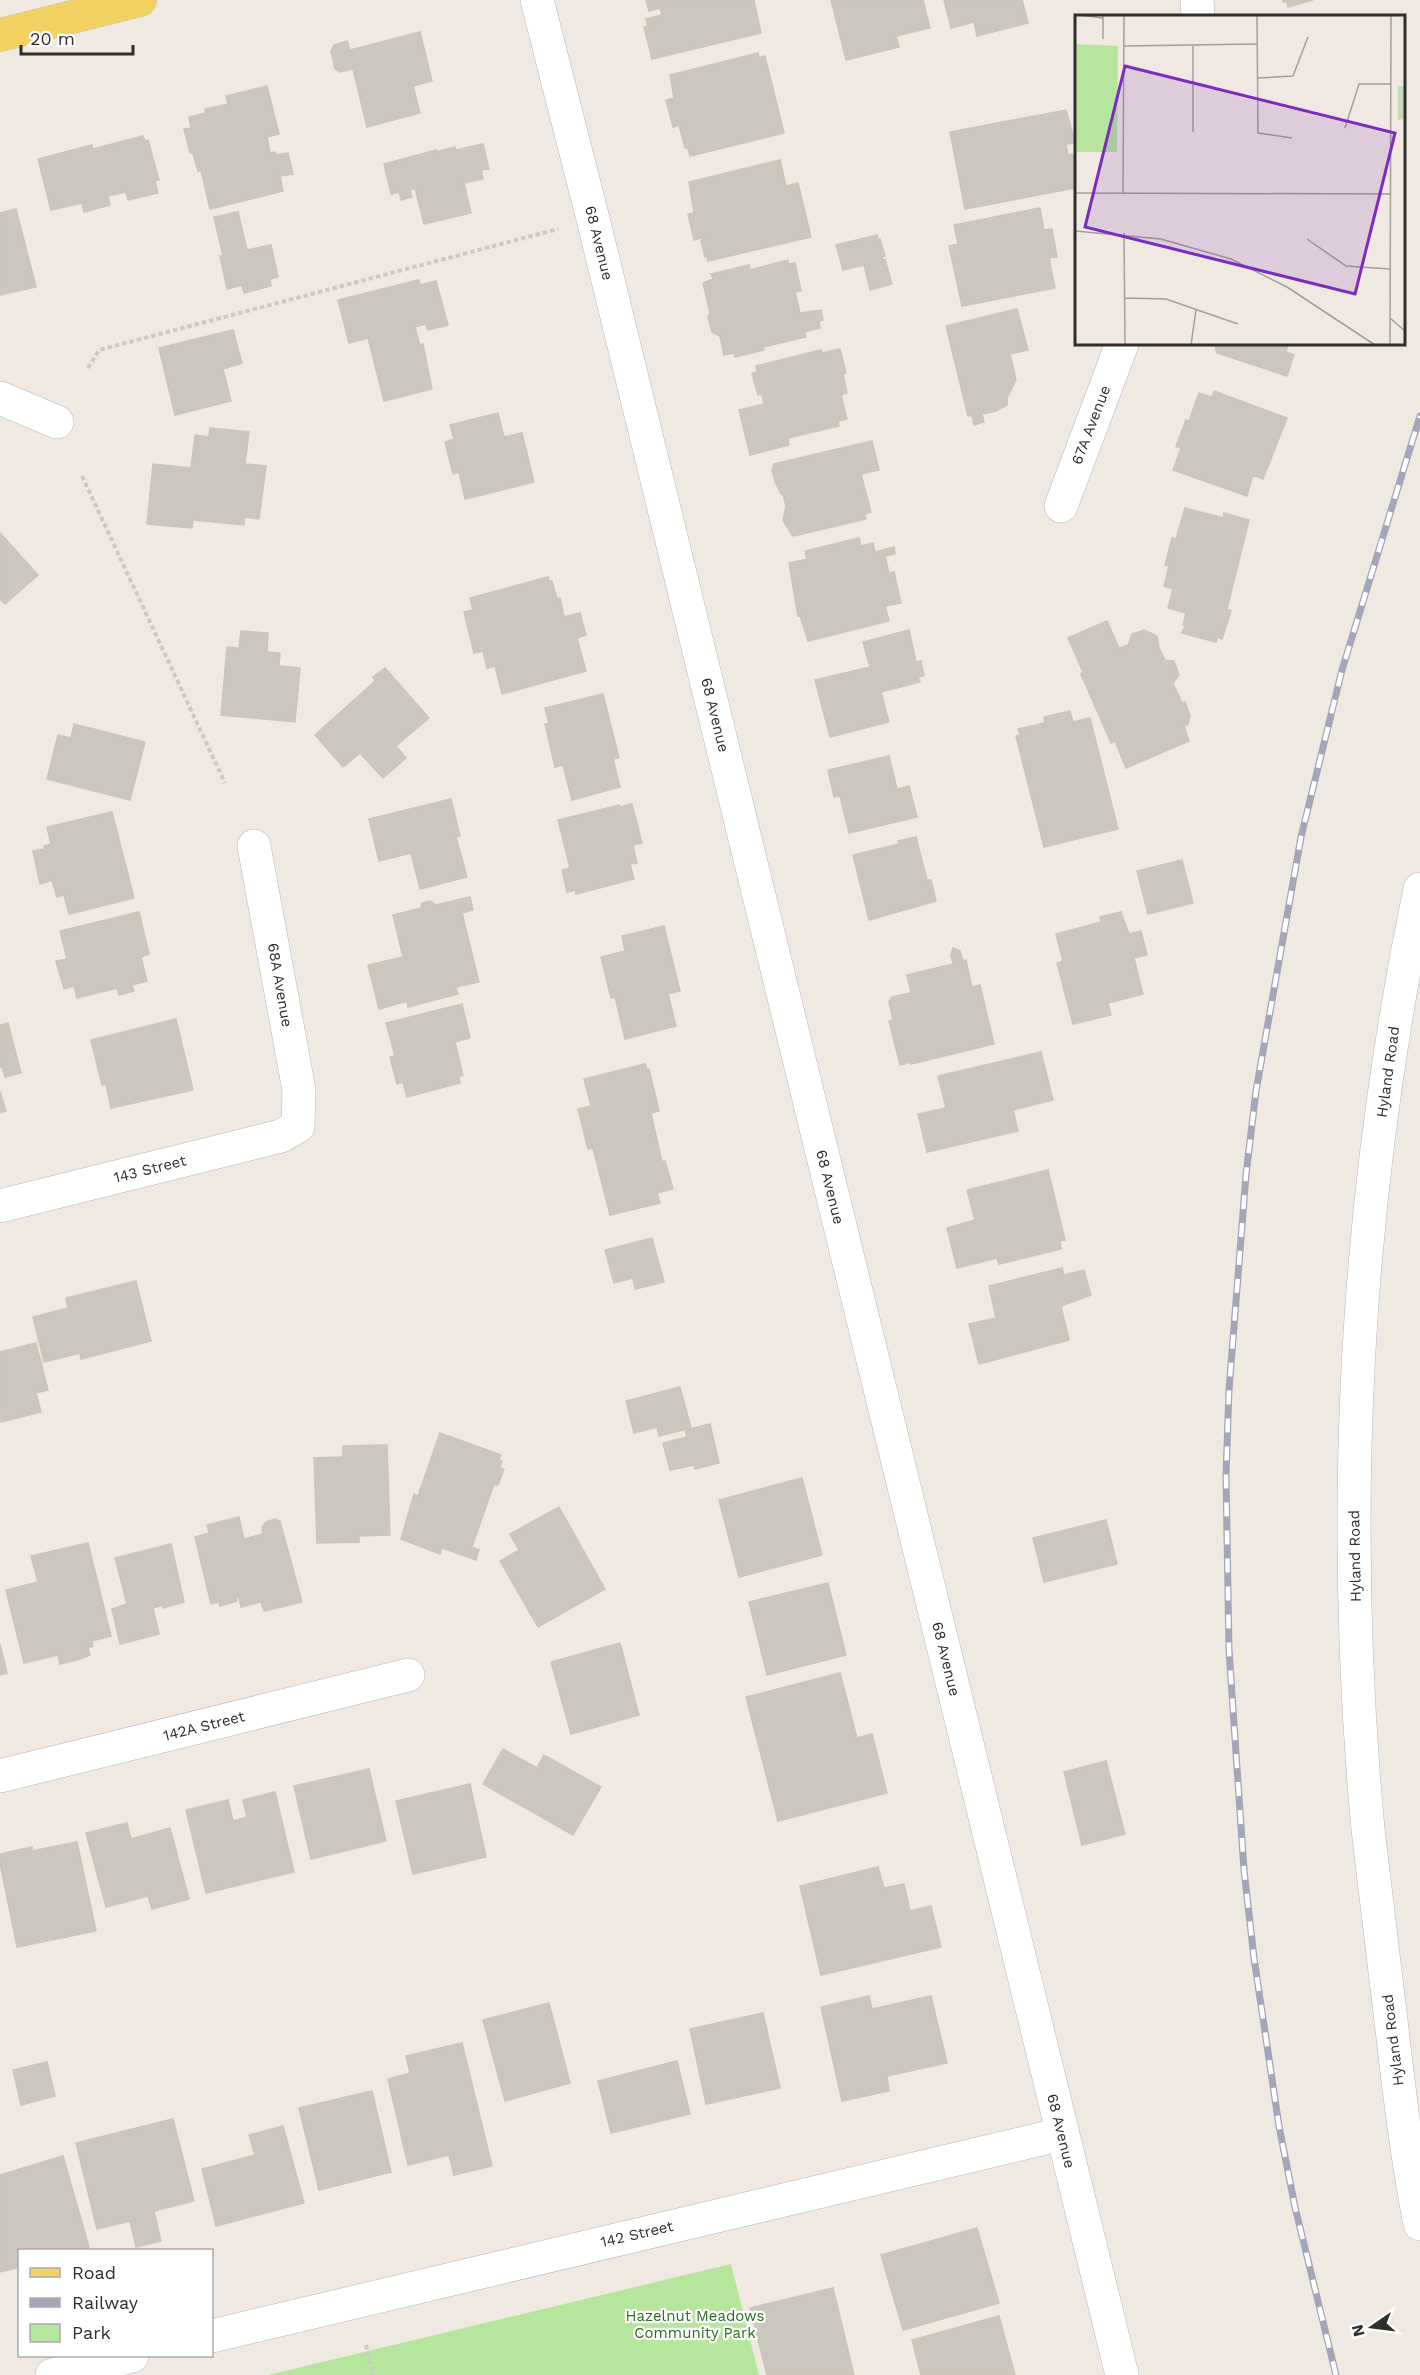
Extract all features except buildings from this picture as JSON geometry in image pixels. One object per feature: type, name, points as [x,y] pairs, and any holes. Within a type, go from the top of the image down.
[{"type":"main road","points":[[0,35],[140,0]]},
{"type":"street","name":"68 Avenue","points":[[537,0],[593,219],[1122,2375]]},
{"type":"street","points":[[1197,0],[1198,15]]},
{"type":"street","name":"67A Avenue","points":[[1061,506],[1122,345]]},
{"type":"street","points":[[0,398],[57,422]]},
{"type":"street","name":"68A Avenue","points":[[254,846],[299,1090],[298,1126]]},
{"type":"street","name":"Hyland Road","points":[[1420,889],[1384,1098],[1366,1272],[1355,1443],[1356,1605],[1368,1828],[1407,2036],[1407,2145],[1420,2224]]},
{"type":"street","name":"143 Street","points":[[0,1206],[281,1136],[298,1126]]},
{"type":"street","name":"142A Street","points":[[0,1776],[408,1675]]},
{"type":"street","name":"142 Street","points":[[213,2336],[1062,2134]]},
{"type":"street","points":[[52,2375],[124,2357]]},
{"type":"path","points":[[88,368],[99,350],[565,227]]},
{"type":"path","points":[[82,476],[225,783]]},
{"type":"path","points":[[366,2345],[373,2375]]},
{"type":"green space","name":"Hazelnut Meadows Community Park","points":[[731,2264],[759,2375],[268,2375]]},
{"type":"railway","points":[[1336,2375],[1295,2207],[1279,2126],[1254,1958],[1244,1870],[1229,1650],[1226,1476],[1229,1390],[1246,1175],[1256,1091],[1301,837],[1342,670],[1420,416]]}]
